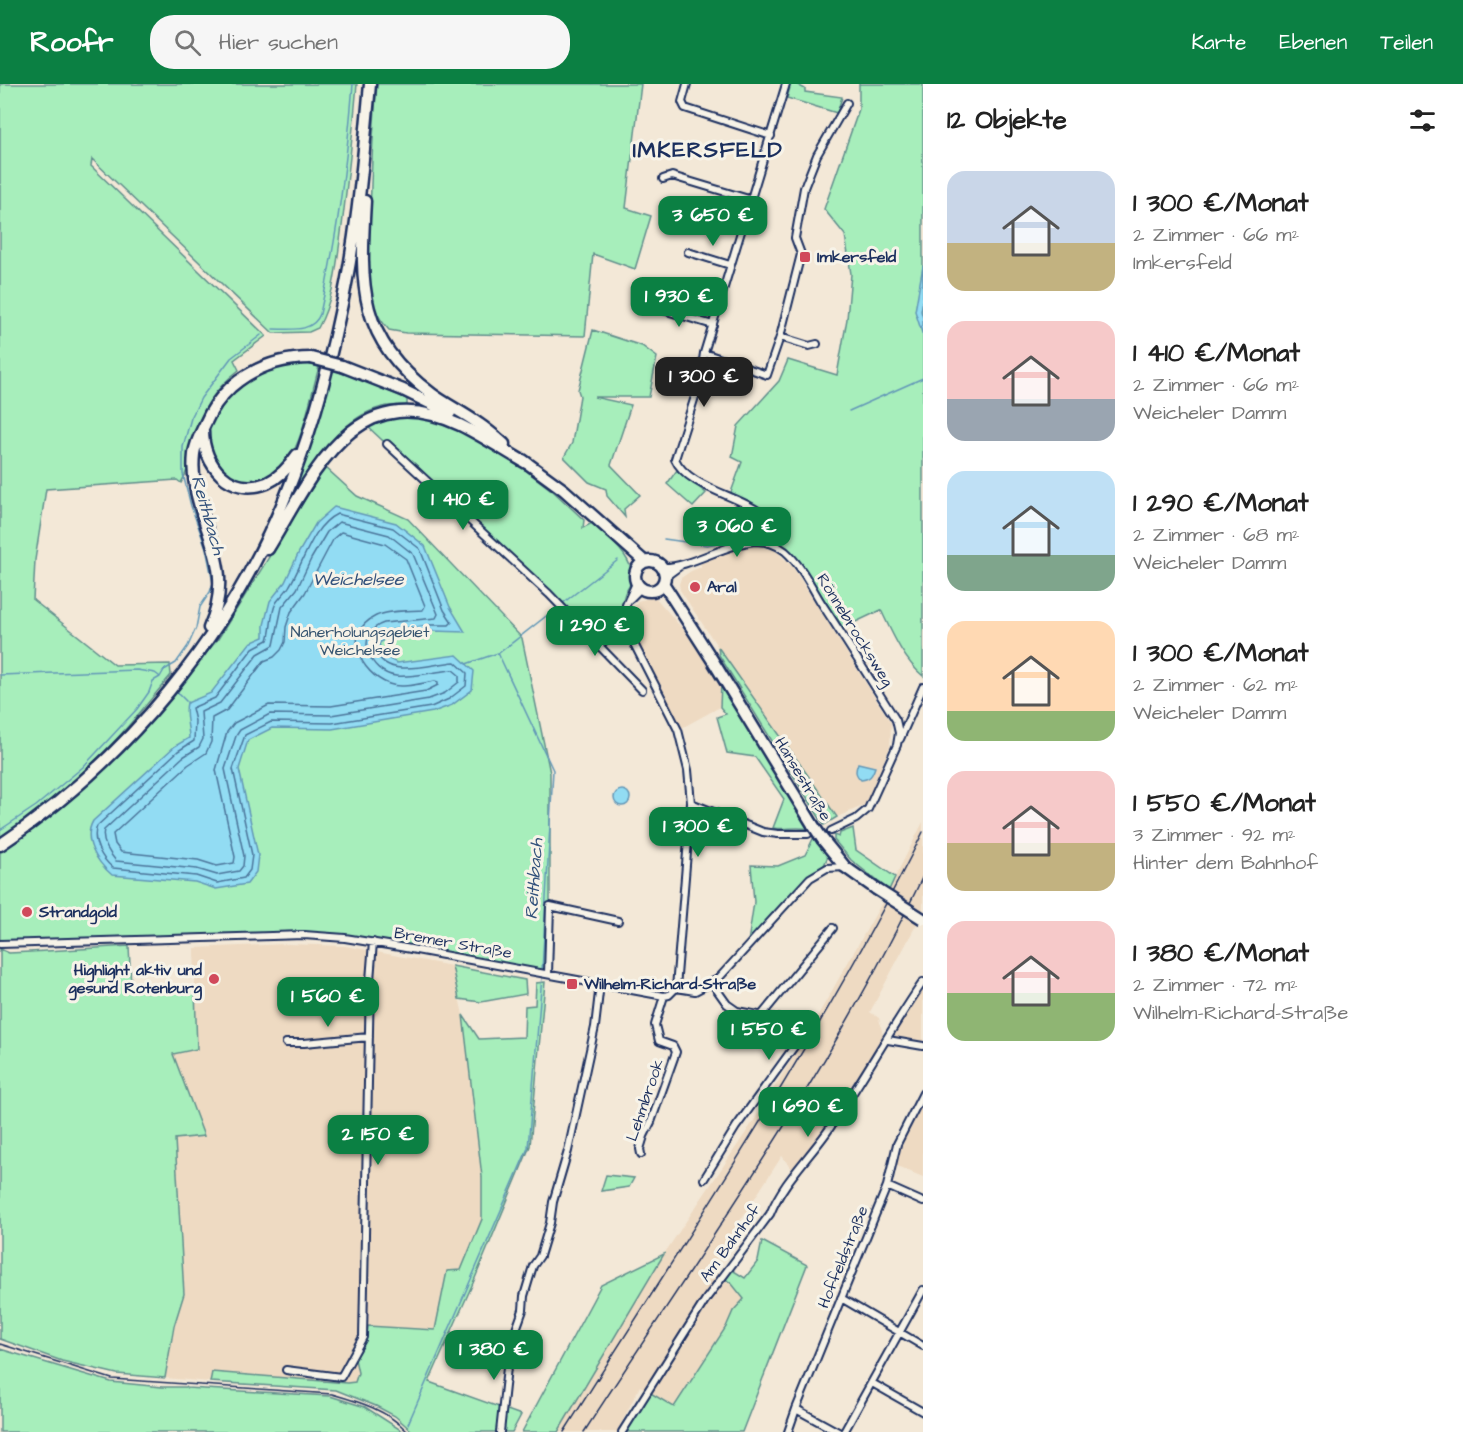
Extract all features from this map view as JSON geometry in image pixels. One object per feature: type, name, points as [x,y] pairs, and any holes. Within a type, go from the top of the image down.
[{"type":"main road","points":[[238,591],[286,496],[308,436],[325,378],[340,313],[357,212],[370,84]]},
{"type":"main road","points":[[363,159],[366,186],[362,245],[364,292],[367,310],[379,337],[402,369],[416,381],[435,396],[479,423],[528,464]]},
{"type":"main road","points":[[193,659],[212,621],[218,599],[220,577],[216,554],[198,501],[194,478],[194,454],[204,427],[219,400],[242,378],[258,369],[283,360],[311,358],[342,366],[395,386],[483,432],[564,490],[641,565]]},
{"type":"main road","points":[[0,845],[40,816],[93,772],[146,716],[193,659],[260,561],[326,456],[344,436],[376,417],[400,412],[426,413],[459,425],[528,464]]},
{"type":"main road","points":[[204,427],[203,442],[212,466],[225,478],[251,486],[266,483],[277,477],[287,468],[308,436]]},
{"type":"main road","points":[[653,561],[654,581],[636,575],[641,565],[653,561]]},
{"type":"main road","name":"Hansestraße","points":[[654,581],[690,626],[728,684],[811,829],[845,867],[923,919]]},
{"type":"street","points":[[687,84],[682,102],[685,108],[771,136]]},
{"type":"street","points":[[664,996],[676,988],[691,803],[688,770],[678,730],[626,628],[626,605],[654,581],[685,562],[745,543],[768,543],[771,528],[762,515],[732,497],[700,483],[678,466],[675,459],[700,381],[704,353],[730,265],[752,200],[786,84]]},
{"type":"street","points":[[704,353],[767,375],[780,337],[801,254],[795,238],[804,188],[817,155],[847,103]]},
{"type":"street","points":[[663,179],[672,176],[752,200]]},
{"type":"street","points":[[688,252],[730,265]]},
{"type":"street","points":[[653,307],[713,325]]},
{"type":"street","points":[[780,337],[809,346],[817,344]]},
{"type":"street","points":[[387,444],[600,644],[642,690]]},
{"type":"street","name":"Rönnebrocksweg","points":[[768,543],[782,549],[793,560],[843,636],[896,720],[899,733],[897,745]]},
{"type":"street","points":[[600,644],[626,628]]},
{"type":"street","points":[[831,831],[849,824],[868,808],[923,687]]},
{"type":"street","points":[[691,803],[763,832],[778,834],[811,829]]},
{"type":"street","points":[[676,988],[695,992],[712,983],[723,975],[810,878],[827,868],[845,867]]},
{"type":"street","points":[[547,974],[550,906],[618,921]]},
{"type":"street","points":[[761,1016],[833,928]]},
{"type":"street","name":"Bremer Straße","points":[[0,944],[304,935],[373,942],[664,996]]},
{"type":"street","points":[[285,1370],[341,1377],[363,1337],[373,942]]},
{"type":"street","name":"Am Bahnhof","points":[[622,1432],[706,1299],[770,1215],[776,1199],[794,1172],[825,1135],[888,1040],[896,1021],[923,982]]},
{"type":"street","points":[[704,1179],[736,1127],[803,1033],[803,1027],[797,1022],[743,1013],[732,1008],[712,983]]},
{"type":"street","points":[[500,1432],[509,1349],[523,1310],[524,1296],[533,1266],[540,1256],[568,1151],[595,1027],[600,984]]},
{"type":"street","name":"Lehmbrook","points":[[641,1154],[640,1149],[644,1136],[676,1052],[673,1046],[659,1041],[655,1025],[664,996]]},
{"type":"street","points":[[286,1042],[304,1043],[369,1037]]},
{"type":"street","points":[[888,1040],[923,1046]]},
{"type":"street","name":"Hoffeldstraße","points":[[788,1432],[887,1186],[897,1144],[923,1093]]},
{"type":"street","points":[[887,1186],[923,1202]]},
{"type":"street","points":[[844,1432],[923,1290]]},
{"type":"street","points":[[841,1298],[923,1346]]},
{"type":"street","points":[[872,1383],[923,1412]]},
{"type":"street","points":[[796,1409],[837,1432]]},
{"type":"shaded area","points":[[747,546],[775,550],[792,566],[891,723],[890,747],[865,805],[837,817],[743,685],[680,590],[681,578],[701,567],[700,561]]},
{"type":"shaded area","points":[[655,597],[694,642],[721,683],[720,707],[678,730],[626,628],[637,601]]},
{"type":"shaded area","points":[[923,822],[923,912],[870,1012],[879,1018],[883,1036],[888,1040],[923,982],[923,1046],[887,1040],[846,1105],[794,1172],[782,1156],[707,1272],[723,1277],[744,1299],[733,1311],[726,1327],[673,1407],[640,1386],[617,1432],[558,1432],[664,1254],[755,1119],[809,1031],[883,901]]},
{"type":"shaded area","points":[[288,944],[345,946],[452,966],[463,1015],[482,1177],[482,1219],[461,1270],[447,1271],[435,1330],[366,1341],[355,1359],[358,1373],[355,1382],[212,1372],[210,1382],[165,1378],[174,1326],[184,1294],[175,1138],[204,1136],[173,1054],[197,1048],[194,948]]},
{"type":"shaded area","points":[[923,1093],[923,1177],[892,1164],[897,1144]]},
{"type":"green space","points":[[0,84],[357,84],[339,252],[334,278],[324,316],[318,328],[309,332],[273,333],[92,159],[91,166],[266,336],[234,360],[239,370],[222,385],[203,411],[192,443],[188,468],[181,483],[177,480],[46,489],[35,560],[33,600],[115,665],[170,664],[171,675],[124,731],[82,773],[0,839]]},
{"type":"green space","points":[[377,84],[641,84],[626,208],[651,216],[635,269],[593,254],[585,336],[406,333],[389,330],[378,314],[371,297],[366,261]]},
{"type":"green space","points":[[791,84],[805,89],[805,92],[842,97],[837,113],[787,98]]},
{"type":"green space","points":[[859,84],[923,84],[923,676],[904,654],[881,610],[843,628],[800,563],[774,538],[774,524],[759,509],[730,495],[742,462],[732,457],[738,426],[779,381],[788,360],[837,375],[847,319],[851,274],[845,235],[824,209],[859,109]]},
{"type":"green space","points":[[593,330],[642,346],[657,357],[649,397],[594,397],[631,405],[611,465],[640,495],[624,509],[625,517],[607,496],[606,489],[589,482],[564,457],[572,443],[580,396],[578,390]]},
{"type":"green space","points":[[309,364],[319,367],[298,443],[287,462],[275,473],[256,480],[237,478],[217,466],[209,445],[209,433],[212,420],[227,396],[247,380],[261,373],[285,366]]},
{"type":"green space","points":[[333,370],[407,399],[407,405],[382,407],[352,422],[320,455],[293,493]]},
{"type":"green space","points":[[411,416],[441,420],[463,429],[516,463],[554,492],[584,520],[583,528],[592,523],[613,542],[626,558],[632,575],[623,602],[620,630],[600,644],[366,425],[379,419]]},
{"type":"green space","name":"Naherholungsgebiet Weichelsee","points":[[325,467],[357,496],[408,519],[522,638],[550,773],[548,974],[400,947],[304,935],[0,944],[0,851],[20,838],[140,731],[218,639]]},
{"type":"green space","points":[[677,470],[706,493],[693,507],[667,484]]},
{"type":"green space","points":[[718,647],[837,817],[824,825],[719,655]]},
{"type":"green space","points":[[721,683],[809,829],[773,828],[784,799],[755,757],[727,753],[717,717],[726,714],[720,707]]},
{"type":"green space","points":[[853,828],[856,850],[895,877],[889,890],[851,860],[834,840],[834,835],[839,837],[840,833]]},
{"type":"green space","points":[[814,837],[828,856],[822,870],[747,949],[754,902],[751,865],[778,866],[805,855]]},
{"type":"green space","points":[[129,946],[131,986],[144,989],[144,992],[195,989],[197,1049],[173,1054],[204,1136],[175,1139],[184,1294],[174,1326],[165,1378],[117,1374],[62,1361],[0,1339],[0,949],[9,953]]},
{"type":"green space","points":[[452,966],[525,980],[526,994],[481,1002],[459,999]]},
{"type":"green space","points":[[545,982],[530,1146],[429,1382],[521,1415],[512,1432],[413,1432],[395,1416],[336,1390],[210,1382],[212,1372],[355,1382],[358,1373],[355,1359],[366,1341],[368,1326],[435,1330],[447,1271],[461,1270],[482,1219],[482,1177],[463,1015],[479,1039],[524,1037],[525,1006],[535,1005],[536,983]]},
{"type":"green space","points":[[606,1175],[634,1178],[629,1187],[601,1191]]},
{"type":"green space","points":[[762,1241],[807,1265],[742,1432],[626,1432],[649,1392],[674,1407],[726,1327],[733,1311],[744,1299],[723,1277],[729,1268],[745,1278],[758,1261]]},
{"type":"green space","points":[[664,1254],[558,1432],[522,1432],[601,1285]]},
{"type":"green space","points":[[0,1349],[111,1382],[330,1396],[365,1407],[404,1432],[0,1432]]},
{"type":"water","points":[[923,266],[921,311],[923,336],[915,311]]},
{"type":"water","name":"Weichelsee","points":[[334,507],[396,523],[425,546],[450,607],[465,632],[432,631],[386,637],[379,644],[385,657],[397,663],[457,655],[474,671],[472,690],[452,705],[433,712],[332,729],[272,728],[248,740],[239,769],[258,855],[256,872],[247,884],[216,889],[195,882],[112,875],[96,857],[90,843],[90,828],[93,821],[175,746],[189,738],[187,703],[211,693],[250,643],[264,637],[264,625],[270,601],[285,582],[316,523]]},
{"type":"water","points":[[858,763],[875,767],[867,779],[859,778],[856,772]]},
{"type":"water","points":[[622,790],[628,792],[630,798],[628,804],[622,806],[616,804],[614,798],[616,792]]},
{"type":"waterway","name":"Reithbach","points":[[273,329],[307,327],[317,320],[320,314],[341,199],[353,84]]},
{"type":"waterway","name":"Reithbach","points":[[0,830],[36,806],[83,767],[137,709],[149,692],[153,681],[160,677],[164,670],[176,663],[188,646],[196,628],[200,607],[213,583],[206,548],[191,506],[183,474],[183,447],[191,418],[201,398],[231,358],[261,335]]},
{"type":"waterway","points":[[849,411],[923,378]]},
{"type":"waterway","points":[[664,539],[707,545],[718,543]]},
{"type":"waterway","points":[[563,603],[618,560]]},
{"type":"waterway","points":[[499,653],[559,606]]},
{"type":"waterway","name":"Reithbach","points":[[466,664],[498,653],[553,770],[542,971]]},
{"type":"waterway","points":[[0,675],[137,670],[155,673],[159,676]]},
{"type":"waterway","name":"Reithbach","points":[[176,691],[188,703]]},
{"type":"waterway","name":"Reithbach","points":[[408,1424],[528,1148],[542,976]]},
{"type":"railway","points":[[564,1432],[705,1211],[796,1062],[883,910],[923,832]]},
{"type":"railway","points":[[584,1432],[719,1228],[806,1091],[887,949],[923,876]]},
{"type":"railway","points":[[0,1344],[112,1379],[332,1394],[382,1412],[408,1432]]},
{"type":"place","name":"Imkersfeld","points":[[805,257]]},
{"type":"place","name":"Aral","points":[[695,587]]},
{"type":"place","name":"Strandgold","points":[[27,912]]},
{"type":"place","name":"Highlight aktiv und gesund Rotenburg","points":[[214,979]]},
{"type":"place","name":"Wilhelm-Richard-Straße","points":[[572,984]]},
{"type":"district","name":"IMKERSFELD","points":[[708,150]]}]
